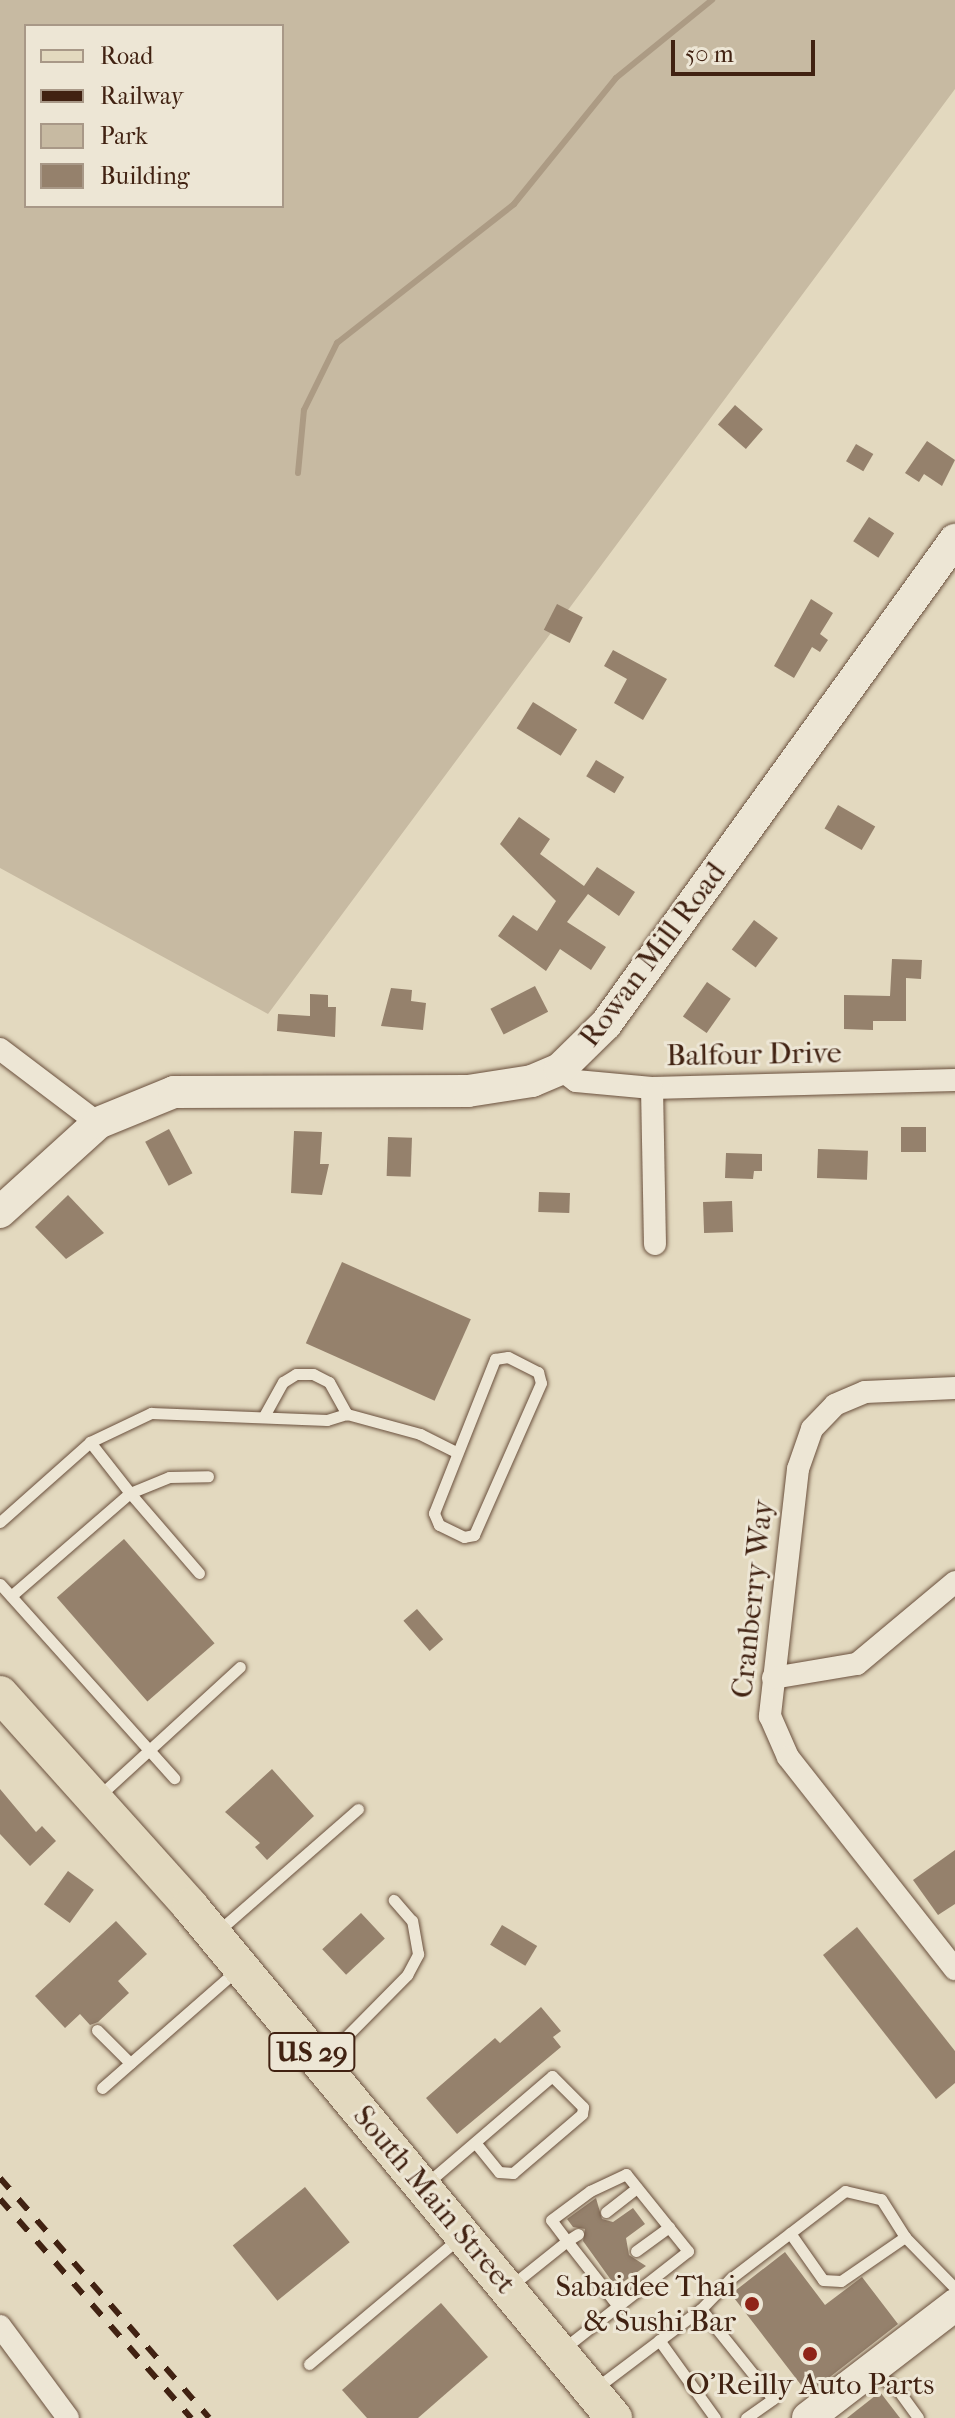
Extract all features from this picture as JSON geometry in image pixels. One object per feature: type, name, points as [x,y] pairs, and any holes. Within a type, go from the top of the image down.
[{"type":"main road","name":"South Main Street","points":[[0,1694],[214,1935],[603,2404]]},
{"type":"street","name":"Rowan Mill Road","points":[[0,1212],[98,1123],[174,1092],[468,1091],[532,1081],[560,1069],[606,1024],[955,540]]},
{"type":"street","points":[[0,1049],[98,1123]]},
{"type":"street","name":"Balfour Drive","points":[[560,1069],[576,1081],[652,1088],[955,1080]]},
{"type":"street","points":[[652,1088],[655,1244]]},
{"type":"street","name":"Cranberry Way","points":[[951,1957],[777,1742],[770,1716],[798,1469],[812,1429],[835,1405],[865,1392],[955,1388]]},
{"type":"street","points":[[773,1678],[857,1664],[955,1582]]},
{"type":"street","points":[[808,2418],[955,2305]]},
{"type":"street","points":[[0,2326],[68,2418]]},
{"type":"lane","points":[[508,1357],[538,1372],[541,1383],[474,1535],[464,1537],[439,1525],[434,1513],[456,1452],[495,1359],[508,1357]]},
{"type":"lane","points":[[264,1416],[283,1382],[296,1374],[313,1374],[329,1382],[347,1414]]},
{"type":"lane","points":[[0,1522],[90,1442],[151,1413],[327,1420],[347,1414],[420,1434],[456,1452]]},
{"type":"lane","points":[[90,1442],[199,1573]]},
{"type":"lane","points":[[11,1596],[130,1493],[169,1477],[208,1476]]},
{"type":"lane","points":[[0,1584],[174,1778]]},
{"type":"lane","points":[[94,1800],[240,1667]]},
{"type":"lane","points":[[214,1935],[358,1809]]},
{"type":"lane","points":[[320,2063],[407,1975],[418,1954],[412,1921],[394,1900]]},
{"type":"lane","points":[[102,2088],[241,1967]]},
{"type":"lane","points":[[97,2030],[130,2063]]},
{"type":"lane","points":[[423,2187],[475,2142],[552,2076],[583,2107],[582,2114],[513,2173],[499,2172],[475,2142]]},
{"type":"lane","points":[[560,2352],[688,2251],[626,2174],[590,2191],[551,2220],[601,2276],[618,2306]]},
{"type":"lane","points":[[606,2212],[637,2188]]},
{"type":"lane","points":[[603,2404],[659,2340],[845,2191],[881,2199],[905,2237],[955,2288]]},
{"type":"lane","points":[[636,2251],[669,2227]]},
{"type":"lane","points":[[790,2233],[823,2280],[841,2281],[905,2237]]},
{"type":"lane","points":[[508,2289],[578,2234]]},
{"type":"lane","points":[[309,2364],[462,2235]]},
{"type":"lane","points":[[701,2309],[773,2399],[746,2418]]},
{"type":"lane","points":[[659,2340],[715,2418]]},
{"type":"lane","points":[[871,2370],[898,2390],[918,2418]]},
{"type":"green space","points":[[0,0],[955,0],[955,89],[268,1014],[0,868]]},
{"type":"building","points":[[735,405],[763,429],[746,449],[718,425]]},
{"type":"building","points":[[927,441],[955,460],[942,486],[924,474],[919,482],[905,473]]},
{"type":"building","points":[[856,444],[873,454],[863,471],[846,461]]},
{"type":"building","points":[[869,517],[894,533],[878,558],[853,541]]},
{"type":"building","points":[[811,599],[833,613],[820,634],[828,640],[820,652],[812,647],[794,678],[774,666]]},
{"type":"building","points":[[557,604],[583,617],[570,643],[544,630]]},
{"type":"building","points":[[613,650],[667,679],[643,720],[614,703],[627,679],[604,666]]},
{"type":"building","points":[[533,702],[577,730],[561,756],[517,728]]},
{"type":"building","points":[[596,760],[624,777],[615,793],[586,776]]},
{"type":"building","points":[[838,805],[875,826],[862,850],[824,828]]},
{"type":"building","points":[[519,817],[550,839],[540,854],[584,886],[597,867],[635,892],[619,916],[588,894],[567,922],[606,947],[591,970],[560,949],[546,971],[498,936],[513,915],[537,931],[556,901],[500,844]]},
{"type":"building","points":[[754,920],[778,938],[756,968],[732,950]]},
{"type":"building","points":[[892,959],[922,960],[921,979],[906,978],[906,1021],[873,1021],[873,1030],[844,1029],[844,995],[890,996]]},
{"type":"building","points":[[707,982],[731,999],[707,1033],[683,1016]]},
{"type":"building","points":[[535,986],[548,1012],[504,1035],[490,1009]]},
{"type":"building","points":[[391,988],[412,990],[411,1001],[426,1003],[423,1030],[381,1026]]},
{"type":"building","points":[[310,994],[328,995],[328,1007],[336,1007],[335,1037],[277,1031],[278,1014],[310,1016]]},
{"type":"building","points":[[901,1127],[926,1127],[926,1152],[901,1152]]},
{"type":"building","points":[[169,1129],[192,1173],[169,1186],[145,1142]]},
{"type":"building","points":[[294,1131],[322,1132],[320,1164],[329,1164],[322,1195],[291,1193]]},
{"type":"building","points":[[388,1137],[412,1138],[411,1177],[387,1176]]},
{"type":"building","points":[[818,1149],[868,1151],[867,1180],[817,1178]]},
{"type":"building","points":[[726,1153],[762,1154],[762,1171],[754,1171],[753,1179],[725,1178]]},
{"type":"building","points":[[539,1192],[570,1193],[569,1213],[538,1212]]},
{"type":"building","points":[[68,1195],[104,1233],[66,1259],[35,1227]]},
{"type":"building","points":[[732,1201],[733,1232],[704,1233],[703,1202]]},
{"type":"building","points":[[342,1262],[471,1319],[435,1401],[306,1343]]},
{"type":"building","points":[[124,1539],[215,1643],[147,1702],[57,1597]]},
{"type":"building","points":[[417,1609],[443,1639],[430,1651],[403,1621]]},
{"type":"building","points":[[272,1769],[314,1816],[267,1860],[255,1847],[260,1843],[225,1812]]},
{"type":"building","points":[[0,1789],[36,1832],[42,1826],[56,1841],[30,1866],[0,1834]]},
{"type":"building","points":[[955,1850],[955,1904],[938,1915],[913,1880]]},
{"type":"building","points":[[68,1871],[94,1890],[70,1923],[44,1904]]},
{"type":"building","points":[[361,1913],[385,1939],[346,1975],[322,1949]]},
{"type":"building","points":[[116,1921],[147,1954],[118,1981],[129,1993],[98,2022],[90,2025],[80,2014],[65,2028],[35,1996]]},
{"type":"building","points":[[502,1925],[537,1946],[525,1966],[490,1945]]},
{"type":"building","points":[[857,1927],[955,2051],[955,2083],[936,2099],[823,1955]]},
{"type":"building","points":[[541,2007],[561,2031],[553,2037],[561,2047],[457,2134],[426,2098],[495,2038],[500,2043]]},
{"type":"building","points":[[305,2187],[350,2242],[277,2301],[233,2246]]},
{"type":"building","points":[[596,2198],[602,2219],[613,2222],[633,2208],[645,2224],[626,2238],[629,2255],[646,2266],[616,2287],[583,2241],[585,2229],[573,2227],[567,2219]]},
{"type":"building","points":[[785,2252],[825,2305],[862,2277],[898,2324],[808,2394],[731,2294]]},
{"type":"building","points":[[441,2303],[488,2357],[418,2418],[367,2418],[342,2390]]},
{"type":"building","points":[[880,2392],[900,2418],[847,2418]]},
{"type":"waterway","points":[[298,473],[304,410],[337,343],[514,204],[616,78],[712,0]]},
{"type":"railway","points":[[0,2178],[209,2418]]},
{"type":"railway","points":[[0,2199],[191,2418]]},
{"type":"place","name":"Sabaidee Thai & Sushi Bar","points":[[752,2304]]},
{"type":"place","name":"O'Reilly Auto Parts","points":[[810,2354]]}]
